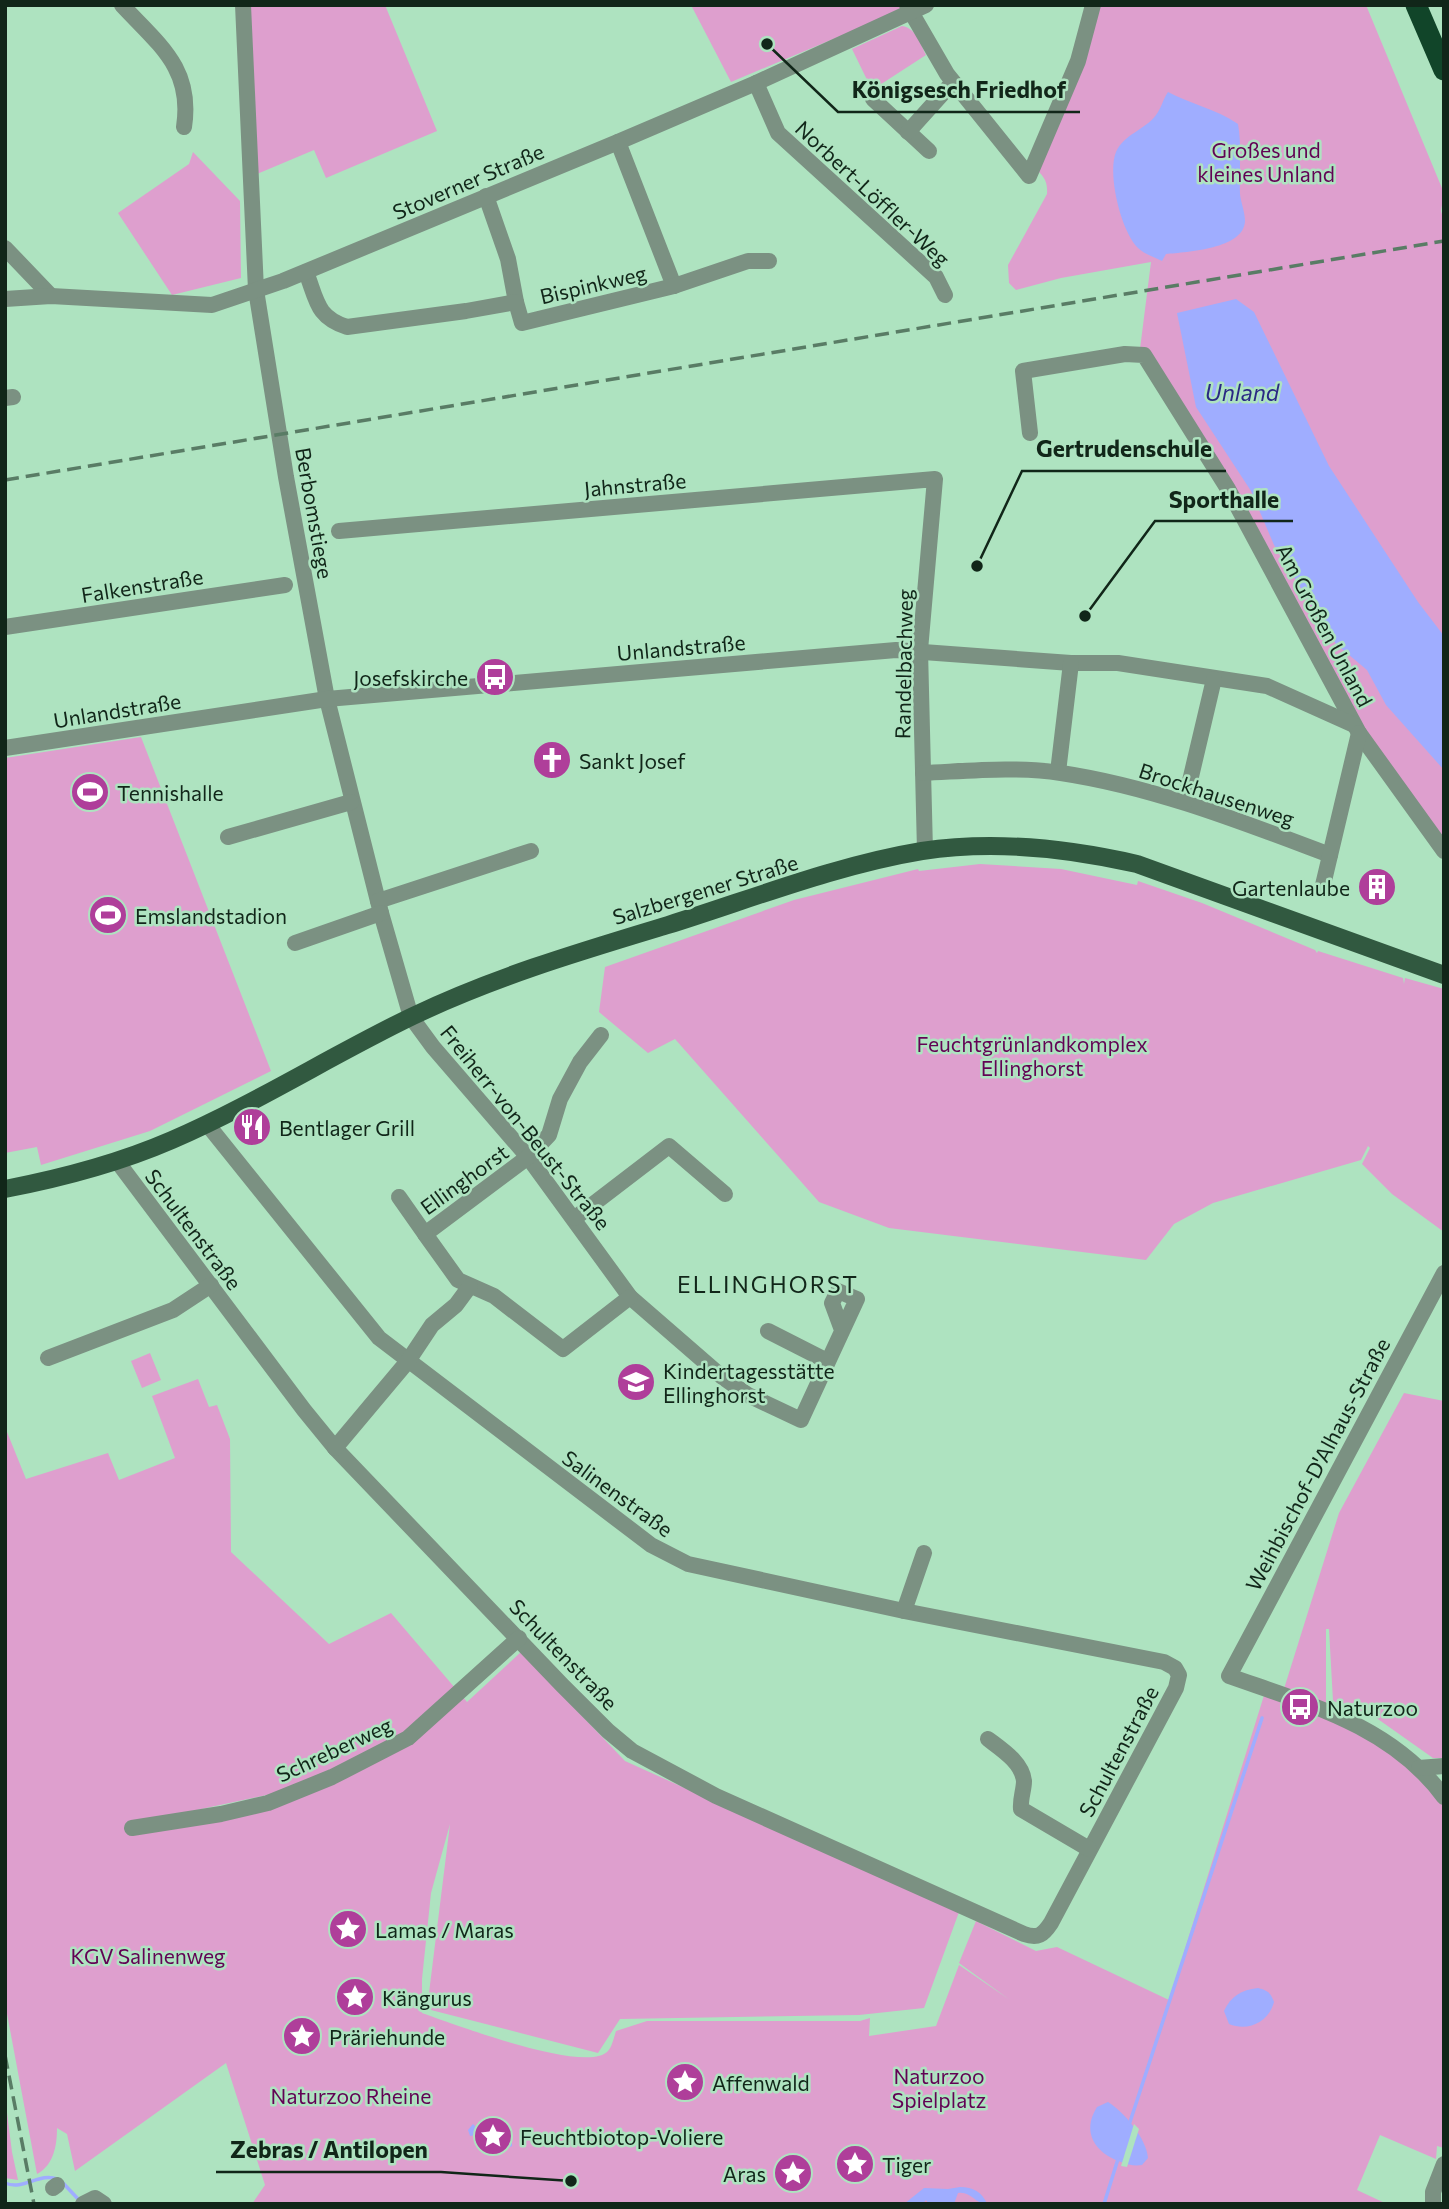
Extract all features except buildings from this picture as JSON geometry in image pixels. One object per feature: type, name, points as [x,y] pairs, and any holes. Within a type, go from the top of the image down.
[{"type":"highway","points":[[1416,5],[1444,70]]},
{"type":"main road","name":"Salzbergener Straße","points":[[5,1189],[117,1161],[207,1124],[411,1017],[475,990],[567,957],[841,871],[925,851],[971,846],[1053,849],[1137,864],[1444,975]]},
{"type":"street","points":[[122,5],[177,67],[186,91],[187,111],[184,127]]},
{"type":"street","name":"Berbomstiege","points":[[243,5],[256,290],[286,477],[327,699],[351,802],[411,1017]]},
{"type":"street","points":[[915,8],[953,82],[1029,176],[1078,61],[1093,5]]},
{"type":"street","name":"Stoverner Straße","points":[[5,299],[51,296],[212,305],[306,272],[618,142],[756,83],[915,8]]},
{"type":"street","points":[[908,132],[953,82]]},
{"type":"street","name":"Norbert-Löffler-Weg","points":[[756,83],[778,132],[936,277],[946,295]]},
{"type":"street","points":[[873,99],[929,150]]},
{"type":"street","points":[[618,142],[674,286]]},
{"type":"street","points":[[486,196],[509,259],[516,302]]},
{"type":"street","points":[[5,248],[51,296]]},
{"type":"street","name":"Bispinkweg","points":[[306,272],[321,313],[332,322],[347,327],[516,302],[522,323],[674,286],[748,261],[768,261]]},
{"type":"street","name":"Am Großen Unland","points":[[1030,433],[1023,371],[1125,354],[1144,355],[1228,489],[1357,729],[1444,851]]},
{"type":"street","name":"Jahnstraße","points":[[339,531],[934,479]]},
{"type":"street","name":"Randelbachweg","points":[[925,851],[920,650],[934,479]]},
{"type":"street","name":"Falkenstraße","points":[[5,627],[285,585]]},
{"type":"street","name":"Unlandstraße","points":[[5,748],[327,699],[896,650],[1070,663],[1118,663],[1267,687],[1357,729]]},
{"type":"street","points":[[1058,772],[1070,663]]},
{"type":"street","points":[[1185,802],[1214,679]]},
{"type":"street","points":[[1323,885],[1357,729]]},
{"type":"street","name":"Brockhausenweg","points":[[923,773],[993,770],[1058,772],[1124,785],[1185,802],[1330,855]]},
{"type":"street","points":[[228,837],[351,802]]},
{"type":"street","points":[[295,943],[379,907],[531,851]]},
{"type":"street","name":"Freiherr-von-Beust-Straße","points":[[411,1017],[433,1047],[528,1157],[630,1297],[721,1376],[748,1395],[801,1420],[827,1361]]},
{"type":"street","name":"Ellinghorst","points":[[425,1234],[528,1157],[549,1135],[559,1099],[580,1062],[601,1035]]},
{"type":"street","name":"Salinenstraße","points":[[207,1124],[379,1338],[651,1545],[688,1564],[904,1611],[1164,1662],[1177,1671]]},
{"type":"street","points":[[575,1218],[669,1146],[725,1194]]},
{"type":"street","name":"Schultenstraße","points":[[117,1161],[303,1410],[335,1448],[608,1731],[632,1751],[716,1796],[1035,1937],[1047,1930],[1176,1688],[1179,1680],[1177,1671]]},
{"type":"street","name":"Ellinghorst","points":[[399,1197],[458,1280],[494,1296],[563,1349],[630,1297]]},
{"type":"street","name":"Weihbischof-D'Alhaus-Straße","points":[[1419,1768],[1387,1744],[1328,1710],[1229,1676],[1444,1273]]},
{"type":"street","points":[[48,1358],[173,1310],[211,1284]]},
{"type":"street","points":[[335,1448],[408,1361],[432,1325],[456,1305],[470,1286]]},
{"type":"street","points":[[768,1331],[827,1361],[842,1330]]},
{"type":"street","points":[[904,1611],[923,1553]]},
{"type":"street","name":"Schreberweg","points":[[132,1828],[220,1814],[268,1803],[332,1777],[408,1738],[519,1639]]},
{"type":"street","name":"Schultenstraße","points":[[988,1739],[1008,1754],[1020,1772],[1024,1782],[1021,1809],[1089,1849]]},
{"type":"street","points":[[1419,1768],[1444,1766]]},
{"type":"street","points":[[1419,1768],[1444,1797]]},
{"type":"street","points":[[1433,2204],[1433,2192],[1444,2164]]},
{"type":"street","points":[[85,2202],[95,2198],[104,2204]]},
{"type":"green space","points":[[247,5],[385,5],[437,131],[326,178],[314,150],[257,174]]},
{"type":"green space","points":[[691,5],[914,5],[731,82]]},
{"type":"green space","name":"Großes und kleines Unland","points":[[1095,5],[1366,5],[1444,193],[1441,211],[1444,221],[1444,840],[1389,769],[1140,349],[1151,262],[1061,278],[1016,290],[1009,283],[1008,265],[1047,194],[1047,185],[1034,167]]},
{"type":"green space","points":[[902,26],[914,33],[926,55],[872,90],[852,49]]},
{"type":"green space","points":[[193,152],[240,201],[241,278],[172,295],[118,213],[189,164]]},
{"type":"green space","name":"Emslandstadion","points":[[141,737],[271,1071],[150,1131],[41,1165],[37,1147],[5,1153],[5,758]]},
{"type":"green space","name":"Feuchtgrünlandkomplex Ellinghorst","points":[[980,864],[1061,869],[1137,885],[1138,881],[1202,903],[1317,953],[1318,951],[1403,978],[1404,984],[1405,978],[1444,989],[1444,1232],[1392,1194],[1362,1164],[1370,1148],[1368,1146],[1361,1160],[1213,1203],[1174,1224],[1146,1260],[889,1228],[819,1202],[675,1039],[648,1053],[599,1012],[605,967],[794,900],[918,869]]},
{"type":"green space","points":[[150,1353],[161,1380],[142,1388],[131,1361]]},
{"type":"green space","points":[[198,1379],[209,1407],[217,1405],[230,1439],[231,1552],[329,1644],[391,1613],[467,1702],[521,1652],[625,1761],[959,1912],[924,2008],[859,2015],[620,2019],[598,2053],[427,2009],[450,1824],[431,1893],[422,1979],[422,2013],[518,2045],[574,2057],[595,2057],[608,2051],[616,2031],[647,2021],[860,2021],[870,2018],[869,2036],[936,2026],[959,1965],[1010,2000],[959,1963],[976,1921],[1036,1951],[1057,1947],[1169,2000],[1266,1689],[1387,1744],[1444,1799],[1444,2148],[1437,2146],[1436,2159],[1380,2135],[1357,2190],[1387,2204],[252,2204],[265,2185],[226,2063],[75,2171],[67,2134],[57,2128],[51,2160],[37,2174],[5,2003],[5,1427],[26,1479],[108,1453],[119,1480],[175,1458],[152,1396]],"holes":[[[290,1790],[133,1833],[127,1825]]]},
{"type":"green space","points":[[1404,1393],[1444,1401],[1444,1758],[1433,1758],[1375,1717],[1333,1701],[1329,1629],[1326,1629],[1326,1706],[1283,1692],[1339,1513]]},
{"type":"green space","points":[[5,2097],[12,2152],[18,2180],[5,2178]]},
{"type":"water","points":[[1168,92],[1238,124],[1240,194],[1245,221],[1235,238],[1225,243],[1200,250],[1166,254],[1162,261],[1146,254],[1132,240],[1121,216],[1113,174],[1116,152],[1120,146],[1158,113]]},
{"type":"water","name":"Unland","points":[[1236,299],[1254,312],[1329,466],[1418,602],[1444,636],[1444,770],[1386,705],[1367,670],[1336,644],[1274,545],[1251,491],[1196,407],[1177,313]]},
{"type":"water","points":[[1258,1988],[1272,1996],[1274,2002],[1268,2015],[1250,2026],[1229,2024],[1224,2011],[1230,2001],[1246,1990]]},
{"type":"water","points":[[1108,2102],[1121,2112],[1144,2143],[1148,2158],[1142,2165],[1129,2165],[1112,2158],[1093,2140],[1090,2125],[1092,2116],[1097,2107]]},
{"type":"water","points":[[473,2124],[478,2129],[494,2127],[502,2139],[512,2140],[512,2146],[508,2148],[501,2143],[490,2146],[482,2134],[470,2136],[468,2130]]},
{"type":"water","points":[[960,2187],[976,2191],[987,2204],[958,2193],[954,2204],[928,2203],[926,2200],[923,2204],[904,2204],[924,2188]]},
{"type":"pier","points":[[1134,2124],[1139,2129],[1127,2167],[1121,2166]]},
{"type":"waterway","points":[[1129,2125],[1262,1718]]},
{"type":"waterway","points":[[1104,2204],[1118,2159]]},
{"type":"waterway","points":[[5,2183],[19,2185],[50,2177],[57,2179]]},
{"type":"waterway","points":[[63,2183],[79,2200]]},
{"type":"railway","points":[[5,480],[1444,241]]},
{"type":"railway","points":[[5,2055],[34,2204]]},
{"type":"place","name":"Königsesch Friedhof","points":[[767,44]]},
{"type":"place","name":"Gertrudenschule","points":[[977,566]]},
{"type":"place","name":"Sporthalle","points":[[1085,616]]},
{"type":"place","name":"Josefskirche","points":[[495,677]]},
{"type":"place","name":"Sankt Josef","points":[[552,760]]},
{"type":"place","name":"Tennishalle","points":[[90,792]]},
{"type":"place","name":"Gartenlaube","points":[[1377,887]]},
{"type":"place","name":"Emslandstadion","points":[[108,915]]},
{"type":"place","name":"Bentlager Grill","points":[[252,1127]]},
{"type":"place","name":"Kindertagesstätte Ellinghorst","points":[[636,1382]]},
{"type":"place","name":"Naturzoo","points":[[1300,1707]]},
{"type":"place","name":"Lamas / Maras","points":[[348,1929]]},
{"type":"place","name":"Kängurus","points":[[355,1997]]},
{"type":"place","name":"Präriehunde","points":[[302,2036]]},
{"type":"place","name":"Affenwald","points":[[685,2082]]},
{"type":"place","name":"Feuchtbiotop-Voliere","points":[[493,2136]]},
{"type":"place","name":"Tiger","points":[[855,2164]]},
{"type":"place","name":"Aras","points":[[793,2173]]},
{"type":"place","name":"Zebras / Antilopen","points":[[571,2181]]},
{"type":"district","name":"ELLINGHORST","points":[[768,1284]]},
{"type":"park label","name":"KGV Salinenweg","points":[[148,1955]]},
{"type":"park label","name":"Naturzoo Spielplatz","points":[[939,2087]]},
{"type":"park label","name":"Naturzoo Rheine","points":[[351,2095]]}]
